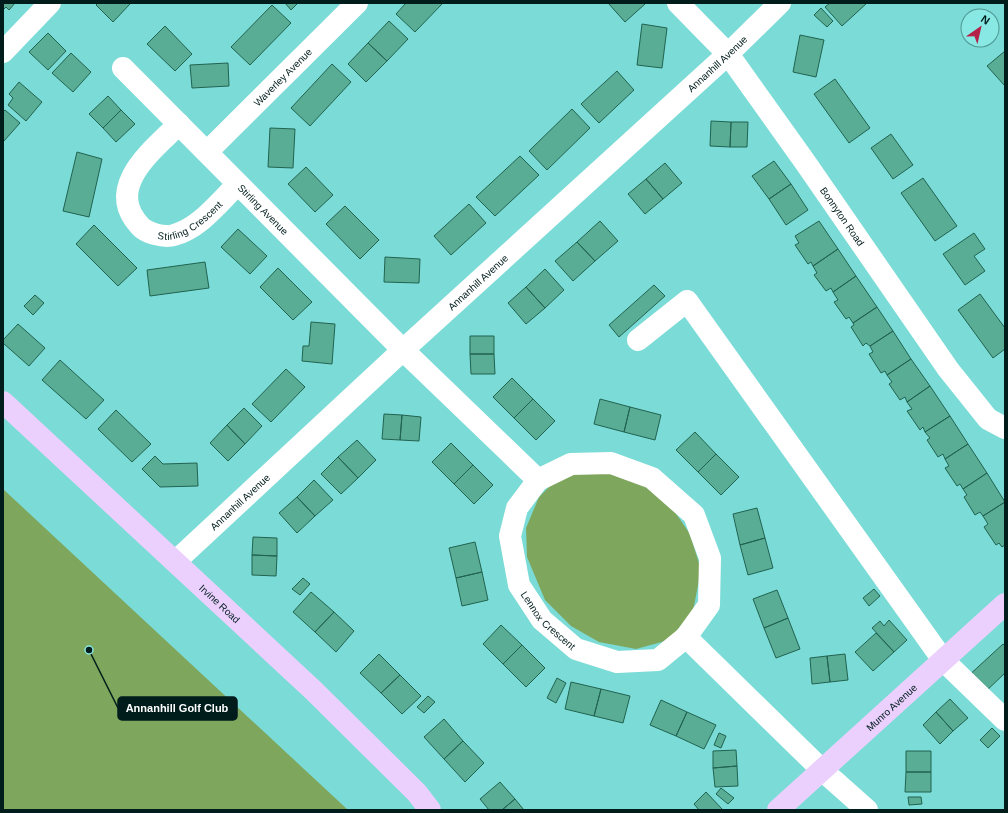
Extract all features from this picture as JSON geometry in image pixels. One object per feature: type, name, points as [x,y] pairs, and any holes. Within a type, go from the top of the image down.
[{"type":"main road","name":"Irvine Road","points":[[3,402],[176,561],[314,691],[417,793],[430,810]]},
{"type":"main road","name":"Munro Avenue","points":[[778,810],[1005,604]]},
{"type":"street","points":[[3,52],[50,3]]},
{"type":"street","name":"Waverley Avenue","points":[[208,151],[357,3]]},
{"type":"street","name":"Bonnyton Road","points":[[678,3],[728,54],[805,162],[948,369],[988,419],[1005,428]]},
{"type":"street","name":"Annanhill Avenue","points":[[176,561],[403,350],[728,54],[780,3]]},
{"type":"street","name":"Stirling Avenue","points":[[124,68],[208,151],[238,184],[403,350]]},
{"type":"street","name":"Stirling Crescent","points":[[179,124],[140,163],[128,186],[126,205],[133,218],[144,231],[173,236],[194,226],[238,184]]},
{"type":"street","points":[[638,340],[687,301],[943,660],[1005,720]]},
{"type":"street","points":[[403,350],[538,480]]},
{"type":"street","name":"Lennox Crescent","points":[[611,463],[652,478],[694,515],[710,558],[709,605],[686,637],[658,660],[616,662],[576,649],[542,620],[519,585],[510,536],[517,508],[538,480],[570,464],[611,463]]},
{"type":"street","points":[[686,637],[822,770],[867,810]]},
{"type":"green space","points":[[573,471],[606,471],[638,480],[668,502],[690,534],[701,570],[693,611],[669,640],[636,649],[599,642],[571,626],[545,600],[527,557],[526,528],[539,497],[558,478]]},
{"type":"green space","points":[[3,489],[348,810],[3,810]]},
{"type":"building","points":[[3,3],[15,3],[9,10],[6,7],[3,10]]},
{"type":"building","points":[[98,3],[130,4],[113,22],[96,5]]},
{"type":"building","points":[[285,3],[298,3],[291,10]]},
{"type":"building","points":[[406,3],[443,3],[415,32],[396,14]]},
{"type":"building","points":[[608,3],[644,3],[645,4],[625,22]]},
{"type":"building","points":[[830,3],[867,3],[842,26],[825,7]]},
{"type":"building","points":[[272,5],[291,23],[250,65],[231,47]]},
{"type":"building","points":[[821,8],[833,21],[827,27],[814,15]]},
{"type":"building","points":[[389,21],[408,39],[387,61],[368,43]]},
{"type":"building","points":[[642,24],[667,28],[662,68],[637,65]]},
{"type":"building","points":[[165,26],[192,54],[175,71],[147,44]]},
{"type":"building","points":[[48,33],[66,51],[48,70],[29,52]]},
{"type":"building","points":[[800,35],[824,40],[816,77],[793,72]]},
{"type":"building","points":[[368,43],[387,61],[366,82],[348,64]]},
{"type":"building","points":[[1005,51],[1005,86],[987,66]]},
{"type":"building","points":[[71,53],[91,72],[73,92],[52,73]]},
{"type":"building","points":[[228,63],[229,86],[192,88],[190,65]]},
{"type":"building","points":[[332,64],[351,82],[310,126],[291,108]]},
{"type":"building","points":[[617,71],[634,90],[599,123],[581,104]]},
{"type":"building","points":[[835,79],[870,128],[849,143],[814,94]]},
{"type":"building","points":[[19,82],[42,102],[26,121],[8,105],[13,98],[9,94]]},
{"type":"building","points":[[108,96],[121,110],[103,128],[89,114]]},
{"type":"building","points":[[572,109],[590,128],[547,170],[529,151]]},
{"type":"building","points":[[5,110],[20,123],[3,142],[3,112]]},
{"type":"building","points":[[121,110],[135,124],[116,142],[103,128]]},
{"type":"building","points":[[711,121],[731,122],[730,147],[710,146]]},
{"type":"building","points":[[731,122],[748,122],[747,147],[730,147]]},
{"type":"building","points":[[270,128],[295,129],[293,168],[268,167]]},
{"type":"building","points":[[891,134],[913,165],[893,179],[871,148]]},
{"type":"building","points":[[77,152],[102,159],[89,217],[63,211]]},
{"type":"building","points":[[520,156],[539,175],[495,216],[476,197]]},
{"type":"building","points":[[774,161],[791,184],[769,199],[752,176]]},
{"type":"building","points":[[665,163],[682,183],[663,199],[646,179]]},
{"type":"building","points":[[306,167],[333,195],[315,212],[288,184]]},
{"type":"building","points":[[923,178],[957,226],[935,241],[901,193]]},
{"type":"building","points":[[646,179],[663,199],[645,214],[628,194]]},
{"type":"building","points":[[791,184],[808,210],[786,225],[769,199]]},
{"type":"building","points":[[469,204],[486,223],[451,255],[434,236]]},
{"type":"building","points":[[345,206],[379,240],[360,259],[326,224]]},
{"type":"building","points":[[600,221],[618,241],[595,261],[577,242]]},
{"type":"building","points":[[819,221],[838,249],[813,266],[811,262],[808,264],[795,245],[799,243],[795,236]]},
{"type":"building","points":[[94,225],[137,268],[118,286],[76,244]]},
{"type":"building","points":[[238,229],[267,256],[250,274],[221,247]]},
{"type":"building","points":[[974,233],[985,249],[974,256],[985,271],[965,285],[943,254]]},
{"type":"building","points":[[577,242],[595,261],[573,281],[555,261]]},
{"type":"building","points":[[838,249],[856,276],[833,292],[831,288],[826,291],[814,275],[817,273],[813,266]]},
{"type":"building","points":[[385,257],[420,259],[419,283],[384,282]]},
{"type":"building","points":[[205,262],[209,288],[150,296],[147,270]]},
{"type":"building","points":[[278,268],[312,302],[293,320],[260,287]]},
{"type":"building","points":[[545,269],[564,290],[545,308],[526,287]]},
{"type":"building","points":[[856,276],[877,307],[853,323],[849,317],[846,319],[834,302],[838,300],[833,292]]},
{"type":"building","points":[[654,285],[665,296],[619,337],[609,325]]},
{"type":"building","points":[[526,287],[545,308],[526,324],[508,303]]},
{"type":"building","points":[[980,294],[1005,328],[1005,349],[993,358],[958,310]]},
{"type":"building","points":[[35,295],[44,303],[33,315],[24,306]]},
{"type":"building","points":[[877,307],[893,331],[870,346],[866,343],[863,346],[851,327],[854,325],[853,323]]},
{"type":"building","points":[[311,322],[335,324],[332,364],[302,361],[303,346],[309,346]]},
{"type":"building","points":[[18,324],[45,348],[29,366],[3,343],[3,340]]},
{"type":"building","points":[[893,331],[911,359],[887,375],[885,371],[881,373],[869,354],[873,352],[870,346]]},
{"type":"building","points":[[470,336],[494,336],[494,354],[470,354]]},
{"type":"building","points":[[470,354],[494,354],[495,374],[471,374]]},
{"type":"building","points":[[911,359],[930,386],[907,402],[905,397],[900,400],[889,384],[892,382],[887,375]]},
{"type":"building","points":[[60,360],[104,400],[86,419],[42,380]]},
{"type":"building","points":[[286,369],[305,387],[271,422],[252,404]]},
{"type":"building","points":[[512,378],[533,399],[514,418],[493,397]]},
{"type":"building","points":[[930,386],[950,416],[925,432],[923,427],[920,430],[907,411],[912,409],[907,402]]},
{"type":"building","points":[[533,399],[555,421],[536,440],[514,418]]},
{"type":"building","points":[[600,399],[630,407],[624,432],[594,424]]},
{"type":"building","points":[[630,407],[661,415],[655,440],[624,432]]},
{"type":"building","points":[[244,408],[262,426],[245,444],[227,425]]},
{"type":"building","points":[[116,410],[151,444],[132,462],[98,429]]},
{"type":"building","points":[[384,414],[402,415],[400,440],[382,439]]},
{"type":"building","points":[[402,415],[421,417],[419,441],[400,440]]},
{"type":"building","points":[[950,416],[968,444],[945,459],[943,454],[938,457],[927,440],[930,438],[925,432]]},
{"type":"building","points":[[227,425],[245,444],[228,461],[210,443]]},
{"type":"building","points":[[695,432],[716,454],[698,472],[676,450]]},
{"type":"building","points":[[357,440],[376,460],[358,478],[338,457]]},
{"type":"building","points":[[451,443],[473,465],[454,484],[432,462]]},
{"type":"building","points":[[968,444],[987,473],[963,489],[960,484],[957,486],[945,468],[949,466],[945,459]]},
{"type":"building","points":[[716,454],[739,477],[721,495],[698,472]]},
{"type":"building","points":[[155,456],[163,464],[197,463],[198,486],[160,487],[142,469]]},
{"type":"building","points":[[338,457],[358,478],[341,494],[321,474]]},
{"type":"building","points":[[473,465],[493,485],[474,504],[454,484]]},
{"type":"building","points":[[987,473],[1005,502],[983,516],[980,512],[975,515],[964,497],[967,495],[963,489]]},
{"type":"building","points":[[314,480],[333,500],[315,516],[297,497]]},
{"type":"building","points":[[297,497],[315,516],[297,533],[279,513]]},
{"type":"building","points":[[1005,502],[1005,545],[1002,547],[999,543],[996,545],[984,527],[988,524],[983,516]]},
{"type":"building","points":[[757,508],[765,538],[740,545],[733,514]]},
{"type":"building","points":[[253,537],[277,538],[277,556],[252,555]]},
{"type":"building","points":[[765,538],[773,568],[748,575],[740,545]]},
{"type":"building","points":[[475,542],[482,572],[456,578],[449,548]]},
{"type":"building","points":[[252,555],[277,556],[276,576],[252,575]]},
{"type":"building","points":[[482,572],[488,600],[462,606],[456,578]]},
{"type":"building","points":[[303,578],[310,584],[300,595],[292,589]]},
{"type":"building","points":[[874,589],[880,596],[869,606],[863,598]]},
{"type":"building","points":[[777,590],[788,618],[764,628],[753,599]]},
{"type":"building","points":[[311,592],[334,612],[315,632],[293,612]]},
{"type":"building","points":[[334,612],[354,631],[336,652],[315,632]]},
{"type":"building","points":[[788,618],[800,649],[776,658],[764,628]]},
{"type":"building","points":[[889,620],[907,640],[894,652],[872,628],[880,621],[884,626]]},
{"type":"building","points":[[501,625],[522,645],[503,664],[483,644]]},
{"type":"building","points":[[876,633],[894,652],[873,671],[855,652]]},
{"type":"building","points":[[1003,644],[1005,646],[1005,673],[982,695],[966,678]]},
{"type":"building","points":[[522,645],[545,668],[526,687],[503,664]]},
{"type":"building","points":[[379,654],[400,675],[381,693],[360,673]]},
{"type":"building","points":[[845,654],[848,680],[830,682],[827,656]]},
{"type":"building","points":[[827,656],[830,682],[812,684],[810,658]]},
{"type":"building","points":[[400,675],[421,696],[402,714],[381,693]]},
{"type":"building","points":[[557,678],[566,683],[556,703],[547,698]]},
{"type":"building","points":[[571,682],[601,689],[594,716],[565,709]]},
{"type":"building","points":[[601,689],[630,696],[623,723],[594,716]]},
{"type":"building","points":[[428,696],[435,702],[424,713],[417,707]]},
{"type":"building","points":[[950,699],[968,718],[953,731],[936,712]]},
{"type":"building","points":[[661,700],[687,712],[676,736],[650,725]]},
{"type":"building","points":[[687,712],[716,725],[704,749],[676,736]]},
{"type":"building","points":[[936,712],[953,731],[940,744],[923,725]]},
{"type":"building","points":[[444,719],[463,741],[444,759],[424,737]]},
{"type":"building","points":[[992,728],[1000,736],[988,748],[980,740]]},
{"type":"building","points":[[719,733],[726,736],[721,748],[714,745]]},
{"type":"building","points":[[463,741],[484,763],[465,782],[444,759]]},
{"type":"building","points":[[736,750],[737,766],[713,768],[713,751]]},
{"type":"building","points":[[906,751],[931,751],[931,772],[906,772]]},
{"type":"building","points":[[737,766],[738,786],[715,787],[713,768]]},
{"type":"building","points":[[906,772],[931,772],[931,792],[905,792]]},
{"type":"building","points":[[500,782],[515,799],[502,810],[489,810],[480,799]]},
{"type":"building","points":[[721,788],[734,798],[728,804],[716,794]]},
{"type":"building","points":[[706,792],[723,810],[699,810],[694,804]]},
{"type":"building","points":[[908,797],[921,797],[922,804],[909,805]]},
{"type":"building","points":[[515,799],[524,810],[502,810]]},
{"type":"place","name":"Annanhill Golf Club","points":[[89,650]]}]
